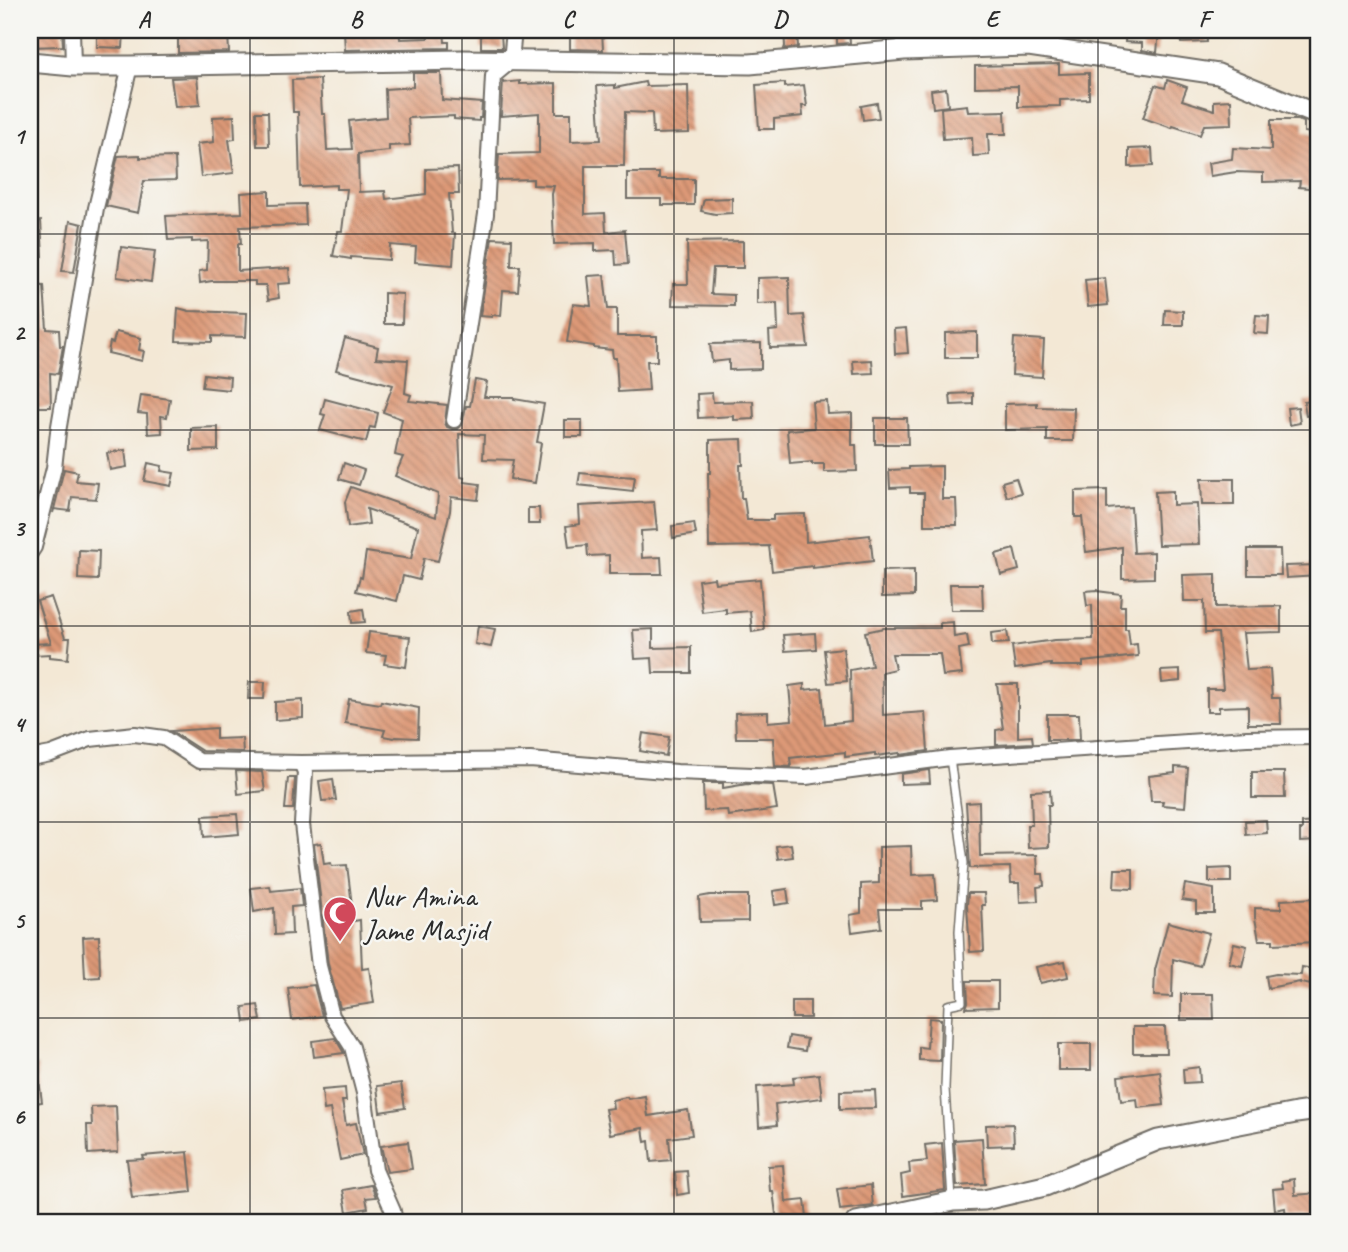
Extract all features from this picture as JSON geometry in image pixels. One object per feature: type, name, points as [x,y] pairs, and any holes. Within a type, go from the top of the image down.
[{"type":"street","points":[[72,30],[73,66]]},
{"type":"street","points":[[454,420],[486,214],[493,76],[511,61],[514,30]]},
{"type":"street","points":[[30,62],[73,66],[463,60],[750,64],[904,50],[1029,46],[1218,74],[1318,115]]},
{"type":"street","points":[[30,554],[54,468],[96,208],[130,66]]},
{"type":"street","points":[[30,758],[51,754],[90,738],[135,734],[164,738],[199,761],[301,763],[530,760],[677,772],[806,777],[950,758],[1247,738],[1318,737]]},
{"type":"street","points":[[301,763],[304,772],[302,824],[319,966],[331,1016],[352,1047],[364,1093],[375,1170],[396,1222]]},
{"type":"street","points":[[856,1222],[953,1201],[984,1200],[1045,1186],[1158,1140],[1318,1110]]},
{"type":"lane","points":[[950,758],[964,863],[959,931],[962,1002],[948,1005],[945,1088],[953,1201]]},
{"type":"building","points":[[30,30],[62,30],[63,46],[30,47]]},
{"type":"building","points":[[97,30],[124,30],[123,48],[97,47]]},
{"type":"building","points":[[399,30],[400,39],[428,38],[428,30],[444,30],[445,42],[449,42],[449,48],[345,50],[344,31]]},
{"type":"building","points":[[570,30],[602,30],[603,50],[570,49]]},
{"type":"building","points":[[784,30],[797,30],[798,47],[784,49]]},
{"type":"building","points":[[837,30],[849,30],[850,43],[837,44]]},
{"type":"building","points":[[895,30],[933,30],[933,37],[896,38]]},
{"type":"building","points":[[1126,30],[1159,30],[1157,53],[1142,50],[1142,43],[1125,42]]},
{"type":"building","points":[[1180,30],[1206,30],[1207,42],[1181,43]]},
{"type":"building","points":[[178,34],[228,34],[229,52],[178,53]]},
{"type":"building","points":[[501,34],[502,48],[481,48],[481,35]]},
{"type":"building","points":[[1059,64],[1059,74],[1089,73],[1089,99],[1060,100],[1060,106],[1018,107],[1018,86],[975,87],[975,66]]},
{"type":"building","points":[[413,73],[441,73],[442,100],[482,103],[481,118],[479,121],[454,119],[454,116],[408,118],[410,145],[389,146],[389,151],[358,154],[359,192],[385,191],[386,199],[426,194],[426,169],[458,168],[459,194],[449,194],[452,233],[455,233],[453,265],[415,262],[416,247],[390,245],[389,260],[333,256],[338,231],[342,231],[347,189],[336,189],[336,185],[300,187],[298,112],[293,112],[292,80],[320,79],[327,150],[352,149],[349,121],[386,117],[385,89],[413,87]]},
{"type":"building","points":[[197,77],[200,105],[175,107],[171,78]]},
{"type":"building","points":[[503,80],[503,83],[520,81],[520,84],[556,83],[556,113],[571,113],[571,141],[601,140],[597,86],[615,85],[615,88],[645,82],[646,86],[688,85],[689,133],[653,134],[652,113],[625,112],[624,166],[585,166],[585,214],[605,213],[606,232],[625,230],[628,264],[616,265],[615,250],[595,251],[595,243],[554,244],[554,186],[533,185],[533,179],[497,180],[499,154],[539,153],[539,113],[501,116]]},
{"type":"building","points":[[1167,80],[1187,87],[1182,100],[1214,110],[1214,101],[1231,100],[1232,124],[1204,125],[1200,135],[1143,118],[1155,85],[1165,88]]},
{"type":"building","points":[[785,83],[785,87],[804,85],[807,106],[802,106],[803,116],[774,119],[774,129],[759,129],[756,85]]},
{"type":"building","points":[[946,88],[948,106],[933,108],[931,90]]},
{"type":"building","points":[[877,103],[879,118],[863,120],[861,106]]},
{"type":"building","points":[[967,105],[968,112],[1005,111],[1006,134],[988,134],[989,155],[973,156],[972,137],[943,139],[941,108]]},
{"type":"building","points":[[256,112],[268,112],[269,146],[257,146]]},
{"type":"building","points":[[234,116],[235,139],[229,140],[234,173],[201,177],[197,144],[214,142],[213,117]]},
{"type":"building","points":[[1271,120],[1304,122],[1304,132],[1318,134],[1318,189],[1299,187],[1300,181],[1263,182],[1263,173],[1236,172],[1210,176],[1208,163],[1232,159],[1233,148],[1271,150]]},
{"type":"building","points":[[1152,148],[1153,166],[1129,167],[1129,149]]},
{"type":"building","points":[[140,155],[140,158],[175,157],[176,180],[144,181],[138,213],[106,206],[118,156]]},
{"type":"building","points":[[627,173],[659,173],[659,179],[694,179],[694,205],[662,205],[662,199],[627,199]]},
{"type":"building","points":[[269,191],[269,205],[305,204],[306,225],[240,227],[238,271],[289,268],[290,283],[277,284],[279,298],[268,300],[266,285],[255,285],[255,281],[200,283],[199,271],[207,270],[208,241],[168,240],[166,216],[242,213],[241,193]]},
{"type":"building","points":[[732,198],[732,213],[701,211],[704,199]]},
{"type":"building","points":[[41,221],[43,256],[30,257],[30,222]]},
{"type":"building","points":[[70,221],[82,224],[74,272],[62,271]]},
{"type":"building","points":[[492,238],[512,239],[511,266],[520,266],[518,291],[503,290],[501,316],[492,317],[480,316]]},
{"type":"building","points":[[743,241],[743,268],[713,268],[711,294],[734,295],[734,306],[672,305],[673,284],[688,284],[687,242]]},
{"type":"building","points":[[121,247],[155,251],[151,282],[117,277]]},
{"type":"building","points":[[604,275],[608,309],[617,309],[617,336],[657,336],[657,361],[647,361],[649,390],[618,392],[616,358],[613,358],[612,350],[567,342],[573,304],[591,306],[588,276]]},
{"type":"building","points":[[789,277],[790,316],[804,315],[808,347],[770,348],[769,331],[778,330],[777,303],[757,304],[757,278]]},
{"type":"building","points":[[1105,278],[1108,305],[1088,307],[1085,280]]},
{"type":"building","points":[[33,285],[44,286],[47,329],[59,330],[60,346],[63,346],[58,374],[50,373],[51,407],[30,407],[30,303]]},
{"type":"building","points":[[384,293],[403,294],[402,324],[384,324]]},
{"type":"building","points":[[178,308],[189,311],[247,313],[246,337],[212,336],[212,342],[176,341]]},
{"type":"building","points":[[1165,310],[1183,311],[1183,325],[1164,325]]},
{"type":"building","points":[[1256,315],[1269,316],[1268,334],[1254,333]]},
{"type":"building","points":[[906,328],[908,353],[895,354],[894,329]]},
{"type":"building","points":[[116,332],[141,338],[139,350],[144,351],[142,361],[108,353]]},
{"type":"building","points":[[977,332],[977,358],[945,358],[945,333]]},
{"type":"building","points":[[345,338],[378,347],[376,358],[408,360],[405,393],[411,395],[409,401],[447,405],[445,423],[452,429],[458,429],[462,425],[466,406],[470,406],[475,380],[487,382],[484,397],[514,397],[544,404],[537,442],[541,443],[535,483],[510,479],[513,460],[483,459],[484,435],[459,434],[461,477],[465,478],[464,482],[480,484],[478,500],[451,497],[438,561],[424,558],[419,580],[403,576],[397,601],[356,591],[360,577],[362,578],[366,552],[411,559],[418,527],[367,509],[369,524],[348,527],[345,502],[351,487],[436,517],[438,494],[395,476],[403,457],[395,455],[402,419],[383,412],[393,385],[336,370]]},
{"type":"building","points":[[1014,338],[1044,340],[1042,377],[1012,375]]},
{"type":"building","points":[[761,343],[761,369],[729,370],[729,360],[712,362],[710,344]]},
{"type":"building","points":[[872,360],[873,373],[854,374],[853,361]]},
{"type":"building","points":[[204,374],[230,377],[229,390],[202,387]]},
{"type":"building","points":[[712,393],[713,402],[753,401],[754,419],[734,420],[734,416],[698,418],[697,394]]},
{"type":"building","points":[[973,393],[973,404],[951,405],[950,394]]},
{"type":"building","points":[[141,395],[170,399],[167,417],[161,416],[162,433],[148,434],[147,414],[138,413]]},
{"type":"building","points":[[325,399],[378,413],[375,428],[370,427],[366,442],[320,430],[325,415],[321,414]]},
{"type":"building","points":[[1318,400],[1318,415],[1306,416],[1304,402]]},
{"type":"building","points":[[827,401],[828,414],[852,413],[852,445],[856,445],[857,471],[824,472],[824,464],[790,464],[787,430],[814,428],[812,402]]},
{"type":"building","points":[[1037,403],[1037,407],[1074,408],[1073,441],[1047,441],[1047,429],[1005,430],[1005,404]]},
{"type":"building","points":[[1298,407],[1300,423],[1289,425],[1287,408]]},
{"type":"building","points":[[875,418],[907,418],[908,444],[875,444]]},
{"type":"building","points":[[565,420],[582,420],[582,437],[565,437]]},
{"type":"building","points":[[218,427],[218,450],[191,451],[191,428]]},
{"type":"building","points":[[742,439],[741,498],[744,498],[747,520],[773,520],[773,515],[805,514],[806,542],[870,535],[873,561],[772,571],[769,546],[709,547],[710,440]]},
{"type":"building","points":[[125,450],[127,467],[110,470],[107,453]]},
{"type":"building","points":[[148,463],[162,466],[161,471],[174,473],[171,486],[144,481]]},
{"type":"building","points":[[344,463],[364,470],[359,485],[339,479]]},
{"type":"building","points":[[942,466],[942,499],[956,499],[957,525],[924,525],[924,493],[910,493],[910,487],[890,488],[889,470]]},
{"type":"building","points":[[64,469],[78,472],[76,481],[98,483],[96,499],[72,497],[70,511],[54,509]]},
{"type":"building","points":[[580,473],[635,477],[633,491],[578,485]]},
{"type":"building","points":[[1016,478],[1021,493],[1007,497],[1002,482]]},
{"type":"building","points":[[1201,479],[1234,479],[1234,505],[1202,505]]},
{"type":"building","points":[[1107,490],[1107,509],[1131,507],[1134,553],[1154,552],[1154,578],[1122,579],[1122,547],[1086,552],[1082,517],[1075,517],[1075,491]]},
{"type":"building","points":[[1173,491],[1173,505],[1197,504],[1199,544],[1158,545],[1155,492]]},
{"type":"building","points":[[654,502],[657,530],[641,531],[642,558],[661,557],[662,574],[609,574],[609,555],[588,556],[587,545],[569,547],[566,526],[580,524],[579,506]]},
{"type":"building","points":[[528,508],[539,508],[540,524],[528,524]]},
{"type":"building","points":[[694,523],[696,534],[673,538],[672,526]]},
{"type":"building","points":[[1014,549],[1019,570],[1001,575],[996,554]]},
{"type":"building","points":[[1248,549],[1280,549],[1281,575],[1248,575]]},
{"type":"building","points":[[79,550],[99,551],[98,580],[78,579]]},
{"type":"building","points":[[1318,565],[1318,576],[1286,578],[1285,566]]},
{"type":"building","points":[[914,570],[914,596],[882,597],[882,571]]},
{"type":"building","points":[[1216,574],[1216,607],[1281,606],[1281,632],[1243,633],[1247,670],[1270,669],[1272,698],[1280,698],[1281,724],[1248,724],[1248,706],[1219,707],[1219,712],[1207,712],[1207,689],[1223,689],[1218,633],[1205,633],[1204,601],[1184,601],[1183,575]]},
{"type":"building","points":[[714,578],[715,583],[760,579],[764,630],[752,632],[750,611],[726,613],[726,609],[702,612],[698,580]]},
{"type":"building","points":[[950,584],[982,584],[983,610],[951,610]]},
{"type":"building","points":[[1085,591],[1121,594],[1120,606],[1125,606],[1125,629],[1128,629],[1130,645],[1137,644],[1138,656],[1083,662],[1083,666],[1051,664],[1015,669],[1012,646],[1055,640],[1093,639],[1092,605],[1087,606]]},
{"type":"building","points":[[51,597],[65,638],[70,638],[68,659],[50,657],[50,654],[32,655],[31,644],[51,643],[37,601]]},
{"type":"building","points":[[363,609],[365,622],[352,623],[351,611]]},
{"type":"building","points":[[953,622],[954,637],[967,635],[969,647],[959,649],[962,674],[943,676],[940,654],[892,654],[895,669],[882,672],[883,715],[925,712],[928,751],[845,757],[845,752],[790,758],[791,767],[775,766],[773,738],[736,738],[735,713],[768,712],[768,722],[792,720],[789,686],[804,684],[804,690],[822,688],[825,724],[851,721],[850,670],[872,666],[865,632],[884,628],[940,628],[940,623]]},
{"type":"building","points":[[478,626],[495,629],[491,647],[475,644]]},
{"type":"building","points":[[653,629],[653,648],[691,647],[691,673],[653,673],[652,658],[635,659],[633,630]]},
{"type":"building","points":[[1007,631],[1009,643],[992,644],[991,633]]},
{"type":"building","points":[[369,632],[410,637],[406,667],[384,664],[386,655],[366,653]]},
{"type":"building","points":[[815,633],[816,649],[785,651],[783,635]]},
{"type":"building","points":[[843,648],[847,681],[828,683],[824,650]]},
{"type":"building","points":[[1180,670],[1180,681],[1162,683],[1161,671]]},
{"type":"building","points":[[249,682],[265,682],[264,699],[248,699]]},
{"type":"building","points":[[997,684],[1018,684],[1018,737],[1032,736],[1033,743],[996,745],[996,730],[1003,729]]},
{"type":"building","points":[[349,699],[419,708],[418,738],[383,736],[385,730],[345,723]]},
{"type":"building","points":[[303,700],[303,718],[275,720],[275,702]]},
{"type":"building","points":[[1047,714],[1079,714],[1080,740],[1047,740]]},
{"type":"building","points":[[216,728],[216,739],[242,738],[243,752],[202,751],[171,731]]},
{"type":"building","points":[[643,733],[669,737],[666,756],[640,751]]},
{"type":"building","points":[[1175,767],[1188,768],[1185,807],[1151,801],[1149,776],[1175,773]]},
{"type":"building","points":[[929,770],[930,783],[901,784],[901,774]]},
{"type":"building","points":[[236,771],[262,772],[265,791],[238,794]]},
{"type":"building","points":[[1252,772],[1284,772],[1285,798],[1252,798]]},
{"type":"building","points":[[288,778],[295,778],[293,809],[285,809]]},
{"type":"building","points":[[333,779],[336,800],[322,801],[319,781]]},
{"type":"building","points":[[703,783],[723,783],[723,788],[747,784],[773,785],[777,809],[728,816],[727,810],[704,811]]},
{"type":"building","points":[[1050,790],[1049,847],[1028,848],[1027,825],[1032,825],[1031,791]]},
{"type":"building","points":[[979,802],[980,856],[1037,855],[1038,874],[1043,874],[1044,886],[1037,887],[1038,901],[1020,902],[1019,883],[1011,883],[1010,867],[970,868],[966,803]]},
{"type":"building","points":[[237,814],[239,834],[204,837],[203,816]]},
{"type":"building","points":[[1266,820],[1267,833],[1246,835],[1245,821]]},
{"type":"building","points":[[1318,822],[1318,841],[1300,842],[1302,823]]},
{"type":"building","points":[[321,843],[324,864],[347,865],[354,921],[360,920],[362,969],[369,968],[374,1003],[340,1008],[328,964],[314,844]]},
{"type":"building","points":[[791,844],[793,857],[778,859],[776,846]]},
{"type":"building","points":[[911,846],[912,875],[935,874],[937,900],[922,901],[922,909],[879,909],[881,928],[852,932],[850,915],[861,913],[861,884],[879,883],[879,847]]},
{"type":"building","points":[[1231,868],[1231,882],[1209,882],[1209,869]]},
{"type":"building","points":[[1115,869],[1133,869],[1133,889],[1114,888]]},
{"type":"building","points":[[1185,884],[1214,889],[1214,913],[1196,913],[1196,902],[1182,900]]},
{"type":"building","points":[[270,886],[271,891],[300,888],[302,906],[291,907],[292,934],[275,935],[274,908],[254,912],[251,888]]},
{"type":"building","points":[[787,889],[789,903],[775,905],[773,891]]},
{"type":"building","points":[[968,893],[984,893],[984,951],[970,952]]},
{"type":"building","points":[[748,895],[748,921],[700,922],[699,897]]},
{"type":"building","points":[[1315,898],[1317,942],[1273,944],[1273,940],[1259,940],[1255,908],[1281,909],[1281,900]]},
{"type":"building","points":[[1168,922],[1209,933],[1200,966],[1173,959],[1172,997],[1154,996],[1155,970]]},
{"type":"building","points":[[99,936],[100,977],[85,978],[83,937]]},
{"type":"building","points":[[1234,943],[1247,946],[1242,966],[1229,963]]},
{"type":"building","points":[[1065,961],[1068,977],[1040,983],[1036,967]]},
{"type":"building","points":[[1302,967],[1314,969],[1312,985],[1300,982],[1268,988],[1266,976],[1301,975]]},
{"type":"building","points":[[967,981],[998,981],[998,1007],[966,1008]]},
{"type":"building","points":[[314,985],[322,1016],[292,1020],[288,988]]},
{"type":"building","points":[[1181,994],[1213,994],[1214,1020],[1181,1020]]},
{"type":"building","points":[[792,1001],[810,1001],[810,1018],[792,1018]]},
{"type":"building","points":[[258,1005],[261,1020],[245,1022],[243,1007]]},
{"type":"building","points":[[929,1018],[941,1019],[940,1061],[919,1060],[919,1047],[927,1048]]},
{"type":"building","points":[[1133,1027],[1165,1027],[1166,1053],[1133,1053]]},
{"type":"building","points":[[789,1036],[807,1039],[805,1051],[787,1048]]},
{"type":"building","points":[[335,1038],[344,1053],[314,1057],[312,1041]]},
{"type":"building","points":[[1058,1044],[1091,1044],[1091,1070],[1058,1070]]},
{"type":"building","points":[[37,1065],[42,1102],[30,1104],[30,1066]]},
{"type":"building","points":[[1199,1067],[1200,1082],[1184,1083],[1183,1069]]},
{"type":"building","points":[[1160,1071],[1164,1105],[1138,1108],[1137,1099],[1121,1101],[1118,1076]]},
{"type":"building","points":[[819,1074],[822,1098],[775,1104],[777,1125],[759,1127],[757,1087],[794,1084],[793,1077]]},
{"type":"building","points":[[401,1083],[405,1108],[380,1112],[377,1086]]},
{"type":"building","points":[[345,1088],[346,1101],[342,1101],[346,1125],[356,1123],[363,1155],[340,1160],[330,1109],[324,1110],[322,1090]]},
{"type":"building","points":[[875,1090],[876,1108],[840,1109],[840,1091]]},
{"type":"building","points":[[645,1096],[648,1116],[688,1110],[692,1135],[669,1138],[671,1160],[651,1162],[649,1141],[645,1142],[643,1128],[610,1134],[605,1109],[613,1108],[612,1100]]},
{"type":"building","points":[[116,1106],[118,1152],[88,1154],[87,1125],[92,1125],[91,1107]]},
{"type":"building","points":[[1013,1124],[1014,1145],[987,1146],[986,1125]]},
{"type":"building","points":[[982,1138],[985,1184],[957,1186],[954,1140]]},
{"type":"building","points":[[408,1142],[412,1169],[387,1172],[381,1146]]},
{"type":"building","points":[[942,1143],[945,1190],[903,1196],[901,1175],[910,1173],[909,1163],[927,1161],[925,1145]]},
{"type":"building","points":[[188,1152],[192,1192],[132,1198],[127,1160]]},
{"type":"building","points":[[783,1165],[786,1202],[805,1200],[807,1218],[794,1219],[795,1222],[777,1222],[773,1191],[770,1191],[768,1166]]},
{"type":"building","points":[[687,1171],[689,1193],[677,1195],[675,1172]]},
{"type":"building","points":[[1294,1179],[1295,1195],[1318,1193],[1318,1216],[1286,1218],[1285,1208],[1275,1210],[1273,1189],[1283,1188],[1282,1181]]},
{"type":"building","points":[[371,1185],[376,1197],[366,1198],[368,1208],[347,1212],[343,1190]]},
{"type":"building","points":[[871,1185],[873,1206],[840,1210],[837,1189]]},
{"type":"place","name":"Nur Amina Jame Masjid","points":[[340,943]]}]
